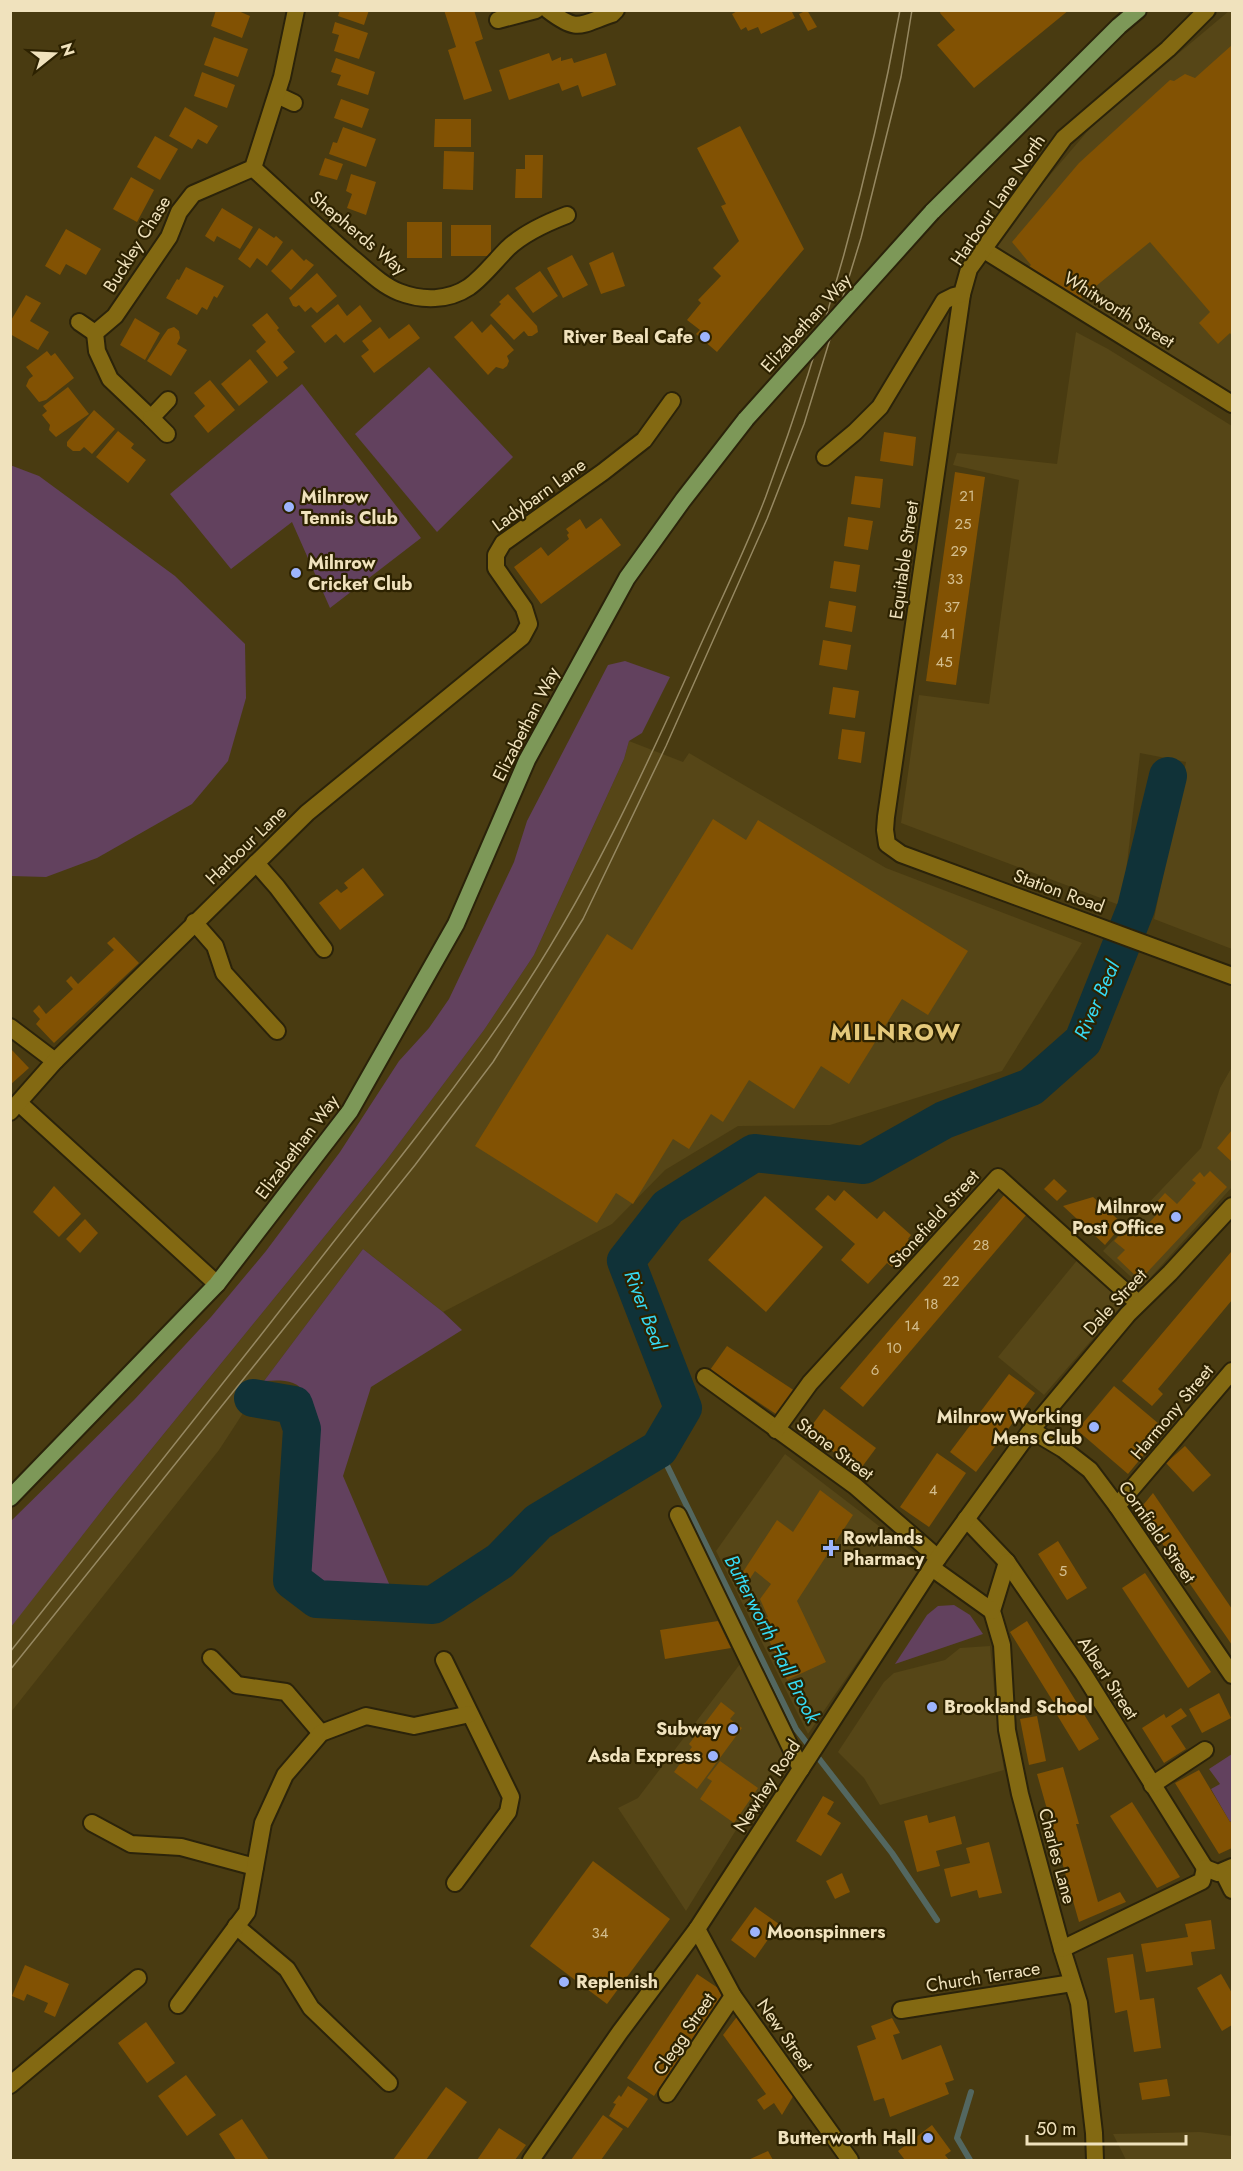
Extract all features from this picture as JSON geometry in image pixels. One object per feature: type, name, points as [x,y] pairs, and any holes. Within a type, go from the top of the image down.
[{"type":"main road","name":"Elizabethan Way","points":[[10,1498],[217,1284],[350,1111],[456,924],[527,760],[621,588],[683,500],[747,419],[932,212],[1119,26],[1138,10]]},
{"type":"street","points":[[253,168],[277,94],[297,10]]},
{"type":"street","points":[[498,20],[536,10]]},
{"type":"street","points":[[548,10],[565,24],[577,26],[612,14],[616,10]]},
{"type":"street","name":"Harbour Lane North","points":[[825,457],[880,407],[944,302],[962,294],[969,269],[1064,138],[1168,49],[1207,10]]},
{"type":"street","points":[[277,94],[294,103]]},
{"type":"street","name":"Shepherds Way","points":[[253,168],[287,198],[304,217],[377,278],[397,291],[416,297],[430,299],[446,297],[468,287],[509,247],[538,226],[567,215]]},
{"type":"street","name":"Buckley Chase","points":[[94,333],[115,316],[169,237],[179,212],[193,194],[253,168]]},
{"type":"street","name":"Whitworth Street","points":[[984,250],[1233,404]]},
{"type":"street","name":"Equitable Street","points":[[885,830],[962,294]]},
{"type":"street","points":[[79,322],[94,333],[97,351],[110,379],[167,434]]},
{"type":"street","points":[[151,418],[168,400]]},
{"type":"street","name":"Ladybarn Lane","points":[[522,637],[530,624],[524,608],[496,568],[496,555],[503,543],[644,440],[672,401]]},
{"type":"street","name":"Harbour Lane","points":[[217,1284],[15,1108],[55,1061],[307,813],[522,637]]},
{"type":"street","name":"Station Road","points":[[885,830],[887,844],[901,854],[1233,976]]},
{"type":"street","points":[[255,863],[277,887],[324,949]]},
{"type":"street","points":[[194,922],[215,946],[224,973],[278,1031]]},
{"type":"street","points":[[10,1027],[55,1061]]},
{"type":"street","name":"Stonefield Street","points":[[776,1430],[810,1383],[998,1177],[1138,1303]]},
{"type":"street","name":"Dale Street","points":[[1031,1430],[1138,1303],[1170,1273],[1233,1206]]},
{"type":"street","name":"Harmony Street","points":[[1117,1506],[1233,1371]]},
{"type":"street","name":"Stone Street","points":[[705,1377],[855,1486],[935,1563],[992,1611]]},
{"type":"street","name":"Cornfield Street","points":[[1031,1430],[1063,1449],[1090,1470],[1233,1675]]},
{"type":"street","name":"Newhey Road","points":[[531,2160],[620,2032],[697,1929],[935,1563],[1031,1430]]},
{"type":"street","points":[[678,1515],[803,1766]]},
{"type":"street","name":"Albert Street","points":[[966,1519],[1007,1562],[1083,1673],[1205,1868]]},
{"type":"street","points":[[992,1611],[1007,1562]]},
{"type":"street","name":"Charles Lane","points":[[992,1611],[1002,1645],[1007,1730],[1014,1772],[1079,2003],[1095,2160]]},
{"type":"street","points":[[211,1658],[237,1685],[286,1692],[321,1733]]},
{"type":"street","points":[[444,1660],[511,1797],[508,1812],[455,1883]]},
{"type":"street","points":[[178,2004],[247,1912],[263,1823],[285,1775],[321,1733],[366,1716],[414,1726],[470,1714]]},
{"type":"street","points":[[1152,1785],[1205,1750]]},
{"type":"street","points":[[92,1823],[131,1844],[181,1847],[255,1867]]},
{"type":"street","points":[[1062,1949],[1202,1881],[1205,1868],[1213,1872],[1228,1869],[1233,1890]]},
{"type":"street","points":[[236,1926],[287,1970],[311,2008],[389,2083]]},
{"type":"street","name":"New Street","points":[[697,1929],[733,1996],[848,2160]]},
{"type":"street","points":[[10,2085],[138,1978]]},
{"type":"street","name":"Church Terrace","points":[[901,2010],[1072,1983]]},
{"type":"street","name":"Clegg Street","points":[[667,2094],[733,1996]]},
{"type":"shaded area","points":[[1229,11],[1232,11],[1232,396],[994,251],[1009,223],[1092,126]]},
{"type":"shaded area","points":[[1076,332],[1108,349],[1232,426],[1232,949],[1154,919],[1186,762],[1140,753],[1122,906],[901,823],[919,695],[989,704],[1019,480],[953,465],[957,453],[1057,464]]},
{"type":"shaded area","points":[[429,367],[513,457],[437,532],[355,434]]},
{"type":"shaded area","name":"Milnrow Tennis Club","points":[[302,384],[421,538],[330,608],[292,522],[231,569],[170,494]]},
{"type":"shaded area","points":[[10,465],[39,476],[175,576],[245,644],[246,698],[228,761],[192,804],[97,858],[46,877],[11,876]]},
{"type":"shaded area","points":[[625,661],[670,677],[642,733],[629,741],[624,759],[534,955],[484,1030],[385,1162],[110,1500],[11,1627],[11,1521],[134,1400],[211,1317],[266,1251],[340,1152],[399,1061],[429,1028],[449,999],[514,862],[527,821],[608,665]]},
{"type":"shaded area","points":[[629,741],[683,762],[689,753],[886,868],[1082,943],[1002,1071],[830,1125],[738,1126],[665,1170],[612,1224],[443,1312],[363,1249],[264,1381],[219,1450],[11,1712],[11,1626],[110,1500],[385,1162],[484,1030],[534,955],[624,759]]},
{"type":"shaded area","points":[[1232,1067],[1232,1187],[1142,1287],[1103,1251],[1201,1148],[1220,1088]]},
{"type":"shaded area","points":[[363,1249],[443,1312],[462,1330],[371,1387],[343,1476],[393,1593],[322,1594],[306,1583],[301,1570],[312,1479],[311,1408],[306,1394],[293,1383],[264,1381]]},
{"type":"shaded area","points":[[1079,1258],[1128,1298],[1044,1395],[998,1357]]},
{"type":"shaded area","points":[[785,1454],[926,1562],[808,1734],[716,1551]]},
{"type":"shaded area","points":[[954,1605],[970,1615],[983,1634],[895,1664],[927,1615],[938,1606]]},
{"type":"shaded area","name":"Brookland School","points":[[990,1646],[1004,1770],[880,1805],[864,1778],[838,1752],[884,1682],[894,1673],[945,1660],[960,1648]]},
{"type":"shaded area","points":[[740,1664],[783,1754],[686,1911],[618,1808],[638,1798]]},
{"type":"shaded area","points":[[1232,1754],[1232,1821],[1230,1822],[1211,1789],[1220,1784],[1209,1769]]},
{"type":"shaded area","points":[[1200,2132],[1232,2136],[1232,2160],[1126,2160],[1113,2134]]},
{"type":"building","points":[[216,10],[236,10],[250,16],[242,38],[211,26]]},
{"type":"building","points":[[340,10],[369,10],[364,25],[338,16]]},
{"type":"building","points":[[444,10],[474,10],[483,39],[475,42],[492,91],[464,100],[448,50],[456,47]]},
{"type":"building","points":[[739,10],[791,10],[795,18],[761,34],[758,27],[748,31],[746,27],[741,30],[732,14]]},
{"type":"building","points":[[807,10],[817,27],[808,31],[799,14]]},
{"type":"building","points":[[941,10],[1069,10],[974,88],[937,45],[955,30],[940,13]]},
{"type":"building","points":[[335,22],[368,33],[359,59],[334,51],[339,35],[332,33]]},
{"type":"building","points":[[214,37],[248,49],[238,77],[204,65]]},
{"type":"building","points":[[1232,45],[1232,336],[1230,333],[1218,344],[1199,323],[1210,312],[1150,242],[1079,300],[1028,268],[1031,265],[1012,242],[1079,163],[1170,80],[1174,81],[1185,74],[1195,78]]},
{"type":"building","points":[[549,53],[552,61],[561,57],[561,61],[572,58],[574,63],[606,53],[616,85],[582,97],[578,85],[562,91],[559,83],[509,100],[499,70]]},
{"type":"building","points":[[336,58],[375,72],[368,95],[337,85],[341,75],[331,72]]},
{"type":"building","points":[[202,72],[235,85],[227,108],[194,96]]},
{"type":"building","points":[[341,99],[369,109],[362,128],[334,118]]},
{"type":"building","points":[[185,107],[218,126],[207,144],[198,139],[192,149],[169,136]]},
{"type":"building","points":[[435,119],[471,119],[471,147],[434,147]]},
{"type":"building","points":[[740,126],[804,249],[717,352],[696,334],[700,330],[687,320],[701,303],[698,300],[721,276],[713,268],[739,241],[721,206],[726,204],[697,148]]},
{"type":"building","points":[[343,127],[376,139],[366,167],[329,154],[333,142],[337,143]]},
{"type":"building","points":[[155,136],[178,149],[160,180],[137,167]]},
{"type":"building","points":[[444,151],[474,152],[473,190],[443,189]]},
{"type":"building","points":[[525,155],[543,155],[542,198],[515,198],[516,169],[525,169]]},
{"type":"building","points":[[325,158],[343,164],[337,180],[319,175]]},
{"type":"building","points":[[351,174],[376,182],[366,215],[347,208],[352,194],[346,191]]},
{"type":"building","points":[[131,177],[154,190],[137,222],[113,209]]},
{"type":"building","points":[[222,208],[253,227],[240,249],[217,236],[214,242],[205,236]]},
{"type":"building","points":[[407,222],[442,222],[442,258],[407,258]]},
{"type":"building","points":[[451,225],[491,225],[491,256],[451,256]]},
{"type":"building","points":[[259,228],[283,242],[267,266],[257,258],[250,268],[238,259]]},
{"type":"building","points":[[66,229],[101,249],[86,275],[66,264],[60,275],[45,266]]},
{"type":"building","points":[[292,249],[304,261],[306,259],[314,265],[291,290],[271,271]]},
{"type":"building","points":[[613,252],[625,286],[601,294],[589,263]]},
{"type":"building","points":[[572,255],[588,285],[563,298],[547,268]]},
{"type":"building","points":[[186,267],[224,286],[217,298],[214,296],[207,310],[202,307],[197,315],[166,298]]},
{"type":"building","points":[[540,271],[558,296],[533,313],[515,288]]},
{"type":"building","points":[[317,273],[337,296],[317,313],[311,307],[305,312],[299,305],[293,306],[289,298]]},
{"type":"building","points":[[508,294],[537,326],[538,332],[528,336],[524,331],[514,340],[490,315]]},
{"type":"building","points":[[26,295],[41,303],[30,321],[49,332],[38,350],[10,334],[10,322]]},
{"type":"building","points":[[338,304],[347,316],[360,305],[372,321],[344,343],[336,334],[325,343],[311,326]]},
{"type":"building","points":[[267,313],[295,352],[283,362],[288,368],[277,377],[256,351],[266,342],[252,325]]},
{"type":"building","points":[[135,318],[160,333],[145,360],[120,345]]},
{"type":"building","points":[[472,321],[482,333],[491,324],[514,350],[507,356],[509,361],[503,369],[496,367],[488,375],[454,337]]},
{"type":"building","points":[[409,324],[420,338],[374,373],[361,356],[369,350],[362,341],[380,327],[389,339]]},
{"type":"building","points":[[174,327],[179,331],[180,338],[177,344],[187,350],[171,376],[147,361],[168,329]]},
{"type":"building","points":[[47,351],[51,356],[55,353],[74,378],[46,400],[39,402],[26,386],[33,376],[26,367]]},
{"type":"building","points":[[250,359],[268,382],[239,406],[221,384]]},
{"type":"building","points":[[210,380],[235,410],[208,433],[194,416],[205,406],[194,393]]},
{"type":"building","points":[[68,387],[89,414],[56,437],[49,430],[50,425],[42,415],[47,411],[43,406]]},
{"type":"building","points":[[94,410],[115,429],[92,454],[84,447],[80,451],[73,451],[67,446],[67,442]]},
{"type":"building","points":[[118,431],[134,444],[131,448],[146,460],[128,483],[96,457]]},
{"type":"building","points":[[884,432],[916,437],[913,466],[880,461]]},
{"type":"building","points":[[955,472],[985,477],[956,685],[926,681]]},
{"type":"building","points":[[855,476],[883,479],[880,508],[851,504]]},
{"type":"building","points":[[848,517],[873,521],[868,550],[844,546]]},
{"type":"building","points":[[601,518],[621,545],[541,604],[514,567],[541,547],[548,556],[569,539],[566,529],[580,519],[586,529]]},
{"type":"building","points":[[834,561],[860,565],[856,592],[830,588]]},
{"type":"building","points":[[829,601],[856,606],[852,632],[825,627]]},
{"type":"building","points":[[823,640],[851,645],[847,670],[819,665]]},
{"type":"building","points":[[833,687],[859,691],[855,718],[829,714]]},
{"type":"building","points":[[842,729],[865,732],[861,763],[838,759]]},
{"type":"building","points":[[713,819],[746,840],[758,820],[968,951],[928,1015],[902,999],[849,1084],[821,1066],[794,1109],[749,1080],[723,1122],[711,1114],[689,1149],[673,1139],[633,1204],[616,1193],[597,1223],[475,1146],[607,934],[632,950]]},
{"type":"building","points":[[363,868],[384,895],[340,930],[319,903],[337,889],[341,893],[348,888],[344,883]]},
{"type":"building","points":[[114,937],[139,963],[54,1043],[36,1024],[40,1019],[33,1011],[39,1005],[46,1014],[57,1004],[73,989],[66,981],[71,976],[78,984],[114,950],[107,943]]},
{"type":"building","points":[[10,1048],[29,1068],[10,1085]]},
{"type":"building","points":[[1232,1130],[1232,1162],[1217,1148]]},
{"type":"building","points":[[1210,1171],[1227,1187],[1140,1280],[1117,1258],[1125,1250],[1114,1241],[1127,1227],[1136,1237],[1160,1211],[1154,1205],[1165,1193],[1177,1204],[1196,1183],[1192,1180],[1200,1172],[1204,1177]]},
{"type":"building","points":[[1054,1179],[1067,1191],[1057,1201],[1044,1189]]},
{"type":"building","points":[[54,1186],[81,1214],[59,1237],[33,1212]]},
{"type":"building","points":[[844,1190],[877,1219],[884,1211],[911,1235],[908,1239],[913,1244],[892,1267],[887,1263],[868,1284],[841,1260],[855,1244],[815,1209],[828,1195],[835,1201]]},
{"type":"building","points":[[1005,1194],[1028,1213],[863,1407],[840,1388]]},
{"type":"building","points":[[765,1196],[823,1247],[766,1312],[708,1260]]},
{"type":"building","points":[[1093,1197],[1123,1224],[1105,1245],[1063,1206]]},
{"type":"building","points":[[85,1219],[98,1233],[80,1253],[66,1239]]},
{"type":"building","points":[[1231,1252],[1232,1300],[1158,1389],[1163,1394],[1152,1406],[1122,1381]]},
{"type":"building","points":[[727,1346],[795,1391],[779,1416],[710,1370]]},
{"type":"building","points":[[1009,1374],[1035,1393],[976,1472],[950,1452]]},
{"type":"building","points":[[1114,1386],[1165,1429],[1128,1474],[1077,1430]]},
{"type":"building","points":[[824,1409],[876,1448],[859,1471],[807,1432]]},
{"type":"building","points":[[1185,1446],[1211,1475],[1193,1492],[1166,1463]]},
{"type":"building","points":[[937,1453],[966,1473],[929,1527],[900,1507]]},
{"type":"building","points":[[820,1490],[853,1515],[797,1601],[826,1662],[787,1680],[760,1620],[768,1617],[760,1599],[771,1584],[755,1571],[749,1580],[741,1575],[777,1520],[793,1532]]},
{"type":"building","points":[[1153,1493],[1232,1609],[1232,1645],[1139,1510]]},
{"type":"building","points":[[1058,1541],[1087,1588],[1067,1600],[1038,1554]]},
{"type":"building","points":[[1145,1573],[1211,1672],[1188,1688],[1122,1588]]},
{"type":"building","points":[[718,1621],[731,1648],[665,1659],[660,1630]]},
{"type":"building","points":[[1027,1621],[1099,1739],[1079,1751],[1054,1710],[1057,1708],[1010,1632]]},
{"type":"building","points":[[1219,1693],[1231,1718],[1202,1733],[1189,1709]]},
{"type":"building","points":[[721,1702],[735,1713],[730,1719],[742,1728],[697,1789],[674,1772],[692,1747],[689,1744]]},
{"type":"building","points":[[1181,1708],[1187,1716],[1171,1726],[1186,1749],[1164,1763],[1142,1728],[1164,1714],[1166,1718]]},
{"type":"building","points":[[1037,1716],[1046,1761],[1029,1765],[1020,1719]]},
{"type":"building","points":[[720,1761],[758,1788],[734,1823],[700,1799],[712,1781],[707,1778]]},
{"type":"building","points":[[1063,1767],[1098,1902],[1120,1892],[1126,1902],[1079,1922],[1037,1774]]},
{"type":"building","points":[[1199,1770],[1230,1822],[1232,1821],[1232,1848],[1219,1854],[1175,1783]]},
{"type":"building","points":[[823,1796],[834,1802],[827,1814],[841,1823],[821,1856],[796,1841]]},
{"type":"building","points":[[1132,1802],[1180,1877],[1157,1888],[1110,1816]]},
{"type":"building","points":[[927,1815],[929,1823],[955,1816],[962,1844],[936,1851],[940,1866],[917,1872],[904,1821]]},
{"type":"building","points":[[989,1842],[1002,1893],[979,1898],[977,1890],[951,1897],[944,1869],[970,1863],[966,1848]]},
{"type":"building","points":[[593,1861],[670,1919],[607,2004],[530,1946]]},
{"type":"building","points":[[842,1873],[850,1892],[835,1899],[826,1881]]},
{"type":"building","name":"Moonspinners","points":[[755,1907],[779,1924],[755,1958],[731,1940]]},
{"type":"building","points":[[1211,1920],[1215,1949],[1191,1952],[1193,1965],[1146,1972],[1141,1944],[1188,1937],[1185,1924]]},
{"type":"building","points":[[1133,1954],[1140,2000],[1154,1998],[1161,2048],[1134,2052],[1127,2010],[1115,2013],[1107,1958]]},
{"type":"building","points":[[25,1965],[69,1984],[55,2017],[44,2012],[48,2003],[27,1994],[24,2001],[12,1996]]},
{"type":"building","points":[[697,1974],[724,1992],[654,2096],[627,2078]]},
{"type":"building","points":[[1221,1974],[1232,1993],[1232,2025],[1222,2031],[1197,1988]]},
{"type":"building","points":[[739,2014],[795,2093],[782,2115],[774,2103],[764,2110],[757,2100],[766,2094],[723,2035]]},
{"type":"building","points":[[892,2018],[900,2033],[893,2035],[902,2060],[941,2045],[954,2080],[945,2083],[949,2094],[890,2117],[884,2098],[874,2101],[857,2046],[876,2039],[871,2026]]},
{"type":"building","points":[[146,2022],[175,2063],[147,2083],[118,2043]]},
{"type":"building","points":[[186,2075],[216,2115],[187,2136],[158,2096]]},
{"type":"building","points":[[1167,2079],[1170,2096],[1142,2100],[1139,2083]]},
{"type":"building","points":[[628,2086],[648,2099],[628,2128],[609,2116],[616,2104],[613,2103],[619,2095],[621,2097]]},
{"type":"building","points":[[446,2087],[467,2102],[426,2160],[393,2160]]},
{"type":"building","points":[[603,2115],[623,2129],[606,2153],[601,2160],[571,2160]]},
{"type":"building","points":[[242,2119],[269,2160],[236,2160],[219,2134]]},
{"type":"building","name":"Butterworth Hall","points":[[932,2125],[951,2151],[945,2155],[949,2160],[905,2160],[898,2151]]},
{"type":"building","points":[[499,2128],[526,2145],[515,2160],[477,2160]]},
{"type":"building","points":[[768,2151],[773,2160],[748,2160]]},
{"type":"waterway","name":"River Beal","points":[[253,1398],[294,1405],[302,1429],[292,1580],[317,1599],[433,1605],[500,1561],[538,1522],[659,1449],[683,1408],[626,1261],[668,1207],[754,1153],[864,1165],[944,1120],[1031,1087],[1083,1041],[1136,908],[1168,776]]},
{"type":"waterway","name":"Butterworth Hall Brook","points":[[659,1449],[796,1729],[892,1853],[937,1920]]},
{"type":"waterway","name":"Butterworth Hall Brook","points":[[970,2160],[957,2138],[971,2092]]},
{"type":"tram line","points":[[10,1652],[445,1099],[512,1006],[589,878],[656,744],[766,496],[826,317],[860,195],[900,10]]},
{"type":"tram line","points":[[10,1670],[415,1165],[493,1062],[583,919],[666,746],[767,519],[804,424],[861,238],[901,77],[912,10]]},
{"type":"place","name":"River Beal Cafe","points":[[705,337]]},
{"type":"place","name":"Milnrow Tennis Club","points":[[289,507]]},
{"type":"place","name":"Milnrow Cricket Club","points":[[296,573]]},
{"type":"place","name":"Milnrow Post Office","points":[[1176,1217]]},
{"type":"place","name":"Milnrow Working Mens Club","points":[[1094,1427]]},
{"type":"place","name":"Rowlands Pharmacy","points":[[831,1548]]},
{"type":"place","name":"Brookland School","points":[[932,1707]]},
{"type":"place","name":"Subway","points":[[733,1729]]},
{"type":"place","name":"Asda Express","points":[[713,1756]]},
{"type":"place","name":"Moonspinners","points":[[755,1932]]},
{"type":"place","name":"Replenish","points":[[564,1982]]},
{"type":"place","name":"Butterworth Hall","points":[[928,2138]]},
{"type":"district","name":"MILNROW","points":[[896,1031]]}]
